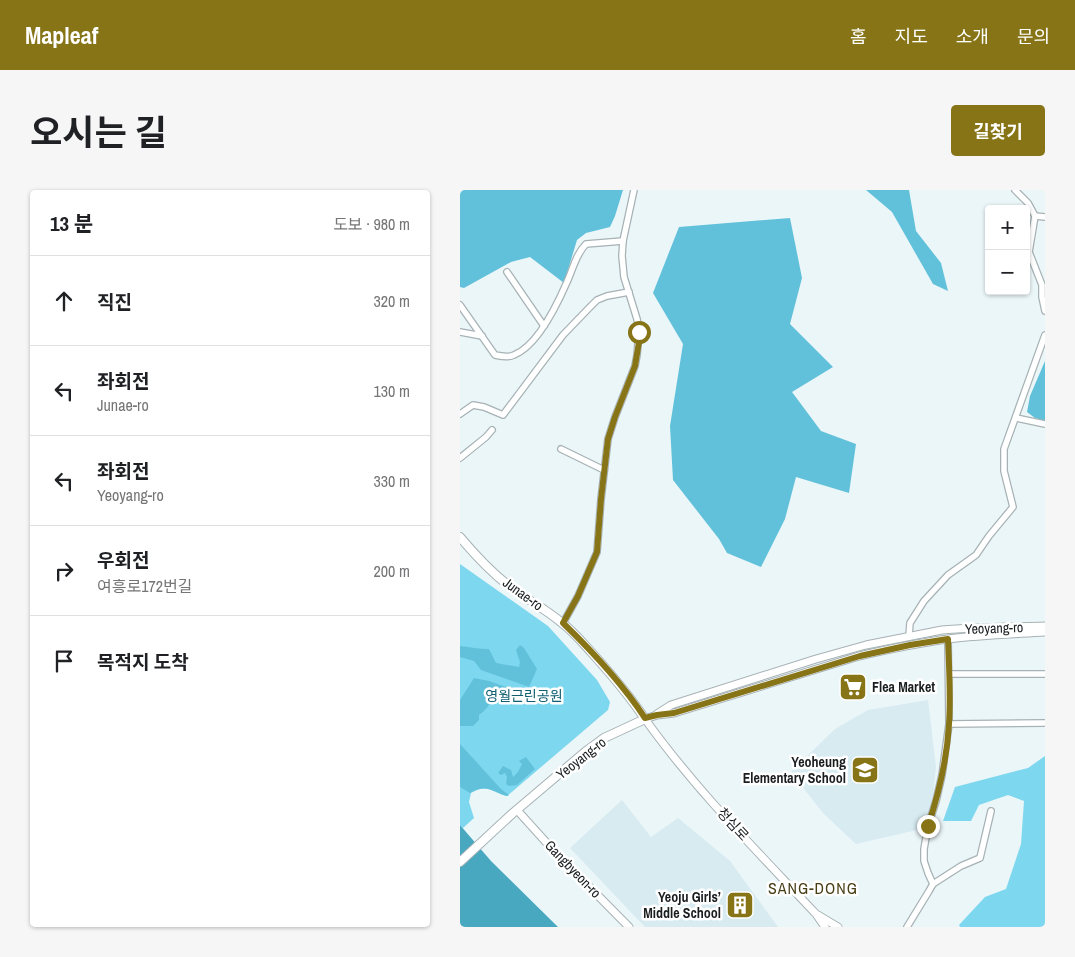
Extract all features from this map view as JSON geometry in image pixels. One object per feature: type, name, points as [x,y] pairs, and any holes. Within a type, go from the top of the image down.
[{"type":"main road","name":"Junae-ro","points":[[460,537],[489,569],[563,623],[579,638],[612,675],[645,718]]},
{"type":"main road","name":"Yeoyang-ro","points":[[460,862],[585,752],[604,738],[645,718]]},
{"type":"street","points":[[563,623],[578,596],[597,552],[608,439],[635,366],[639,342],[637,319],[624,277],[622,256],[623,241],[634,190]]},
{"type":"street","points":[[1015,190],[1028,203],[1035,216],[1030,252],[1042,285],[1045,311]]},
{"type":"street","points":[[1035,216],[1045,217]]},
{"type":"street","points":[[460,305],[494,355],[512,356],[525,349],[544,326],[567,283],[580,250],[586,244],[623,241]]},
{"type":"street","points":[[507,272],[544,326]]},
{"type":"street","points":[[460,414],[473,405],[484,406],[503,415],[563,335],[597,300],[629,292]]},
{"type":"street","points":[[460,332],[482,336]]},
{"type":"street","points":[[910,645],[910,623],[924,602],[948,575],[976,555],[1013,507],[1004,471],[1004,449],[1045,335]]},
{"type":"street","points":[[1016,418],[1045,424]]},
{"type":"street","points":[[460,458],[492,430]]},
{"type":"street","points":[[561,449],[604,470]]},
{"type":"street","name":"Yeoyang-ro","points":[[657,715],[671,705],[703,694],[866,645],[954,629],[1045,626]]},
{"type":"street","name":"Yeoyang-ro","points":[[645,718],[674,713],[860,656],[910,645],[948,639],[1045,632]]},
{"type":"street","points":[[906,927],[930,891],[932,884],[924,861],[924,849],[944,768],[949,724],[948,639]]},
{"type":"street","points":[[949,674],[1045,674]]},
{"type":"street","name":"청심로","points":[[645,718],[659,739],[702,790],[816,914],[825,927]]},
{"type":"street","points":[[949,724],[1045,723]]},
{"type":"street","points":[[932,884],[961,866],[980,858],[991,811]]},
{"type":"street","name":"Gangbyeon-ro","points":[[515,812],[630,927]]},
{"type":"street","points":[[816,914],[838,927]]},
{"type":"shaded area","name":"Yeoheung Elementary School","points":[[928,700],[936,767],[932,803],[924,825],[921,829],[856,844],[823,813],[791,772],[835,729],[868,710]]},
{"type":"shaded area","points":[[622,800],[651,837],[678,818],[730,861],[778,927],[645,927],[570,848]]},
{"type":"shaded area","points":[[460,825],[491,861],[558,927],[460,927]]},
{"type":"green space","points":[[460,190],[623,190],[610,227],[586,233],[577,240],[564,283],[530,257],[511,262],[464,288],[460,287]]},
{"type":"green space","points":[[866,190],[909,190],[916,231],[941,263],[948,291],[933,284],[892,212]]},
{"type":"green space","points":[[790,218],[802,278],[790,324],[833,367],[792,392],[821,431],[856,444],[849,493],[796,477],[785,519],[761,567],[727,553],[719,539],[673,480],[670,426],[683,344],[653,293],[679,227]]},
{"type":"green space","points":[[1045,361],[1045,421],[1035,418],[1027,412],[1030,396]]},
{"type":"green space","name":"영월근린공원","points":[[460,564],[548,626],[597,680],[610,702],[608,710],[507,796],[485,788],[471,793],[469,802],[474,818],[463,828],[460,825]]},
{"type":"green space","points":[[520,645],[524,648],[537,669],[529,687],[481,670],[474,661],[460,657],[460,646],[489,649],[496,663],[519,667],[520,662],[516,650]]},
{"type":"green space","points":[[474,678],[489,681],[526,694],[524,700],[516,705],[492,697],[487,707],[479,715],[479,720],[473,726],[460,726],[460,700]]},
{"type":"green space","points":[[460,744],[501,789],[509,795],[507,796],[485,788],[470,793],[460,787]]},
{"type":"green space","points":[[1045,756],[1045,927],[960,927],[959,925],[985,897],[1006,889],[1021,844],[1024,801],[1008,795],[979,805],[971,821],[943,821],[955,787],[1028,768]]},
{"type":"green space","points":[[526,757],[535,769],[517,785],[509,786],[506,784],[507,777],[505,773],[501,775],[498,773],[503,766],[511,770],[513,777],[522,764],[519,761]]},
{"type":"place","name":"Flea Market","points":[[853,687]]},
{"type":"place","name":"Yeoheung Elementary School","points":[[865,770]]},
{"type":"place","name":"Yeoju Girls’ Middle School","points":[[740,905]]},
{"type":"district","name":"SANG-DONG","points":[[813,888]]},
{"type":"route","points":[[639,332],[635,366],[608,439],[597,552],[578,596],[563,623],[612,675],[645,718],[674,713],[860,656],[948,639],[949,724],[944,768],[928,826]]}]
